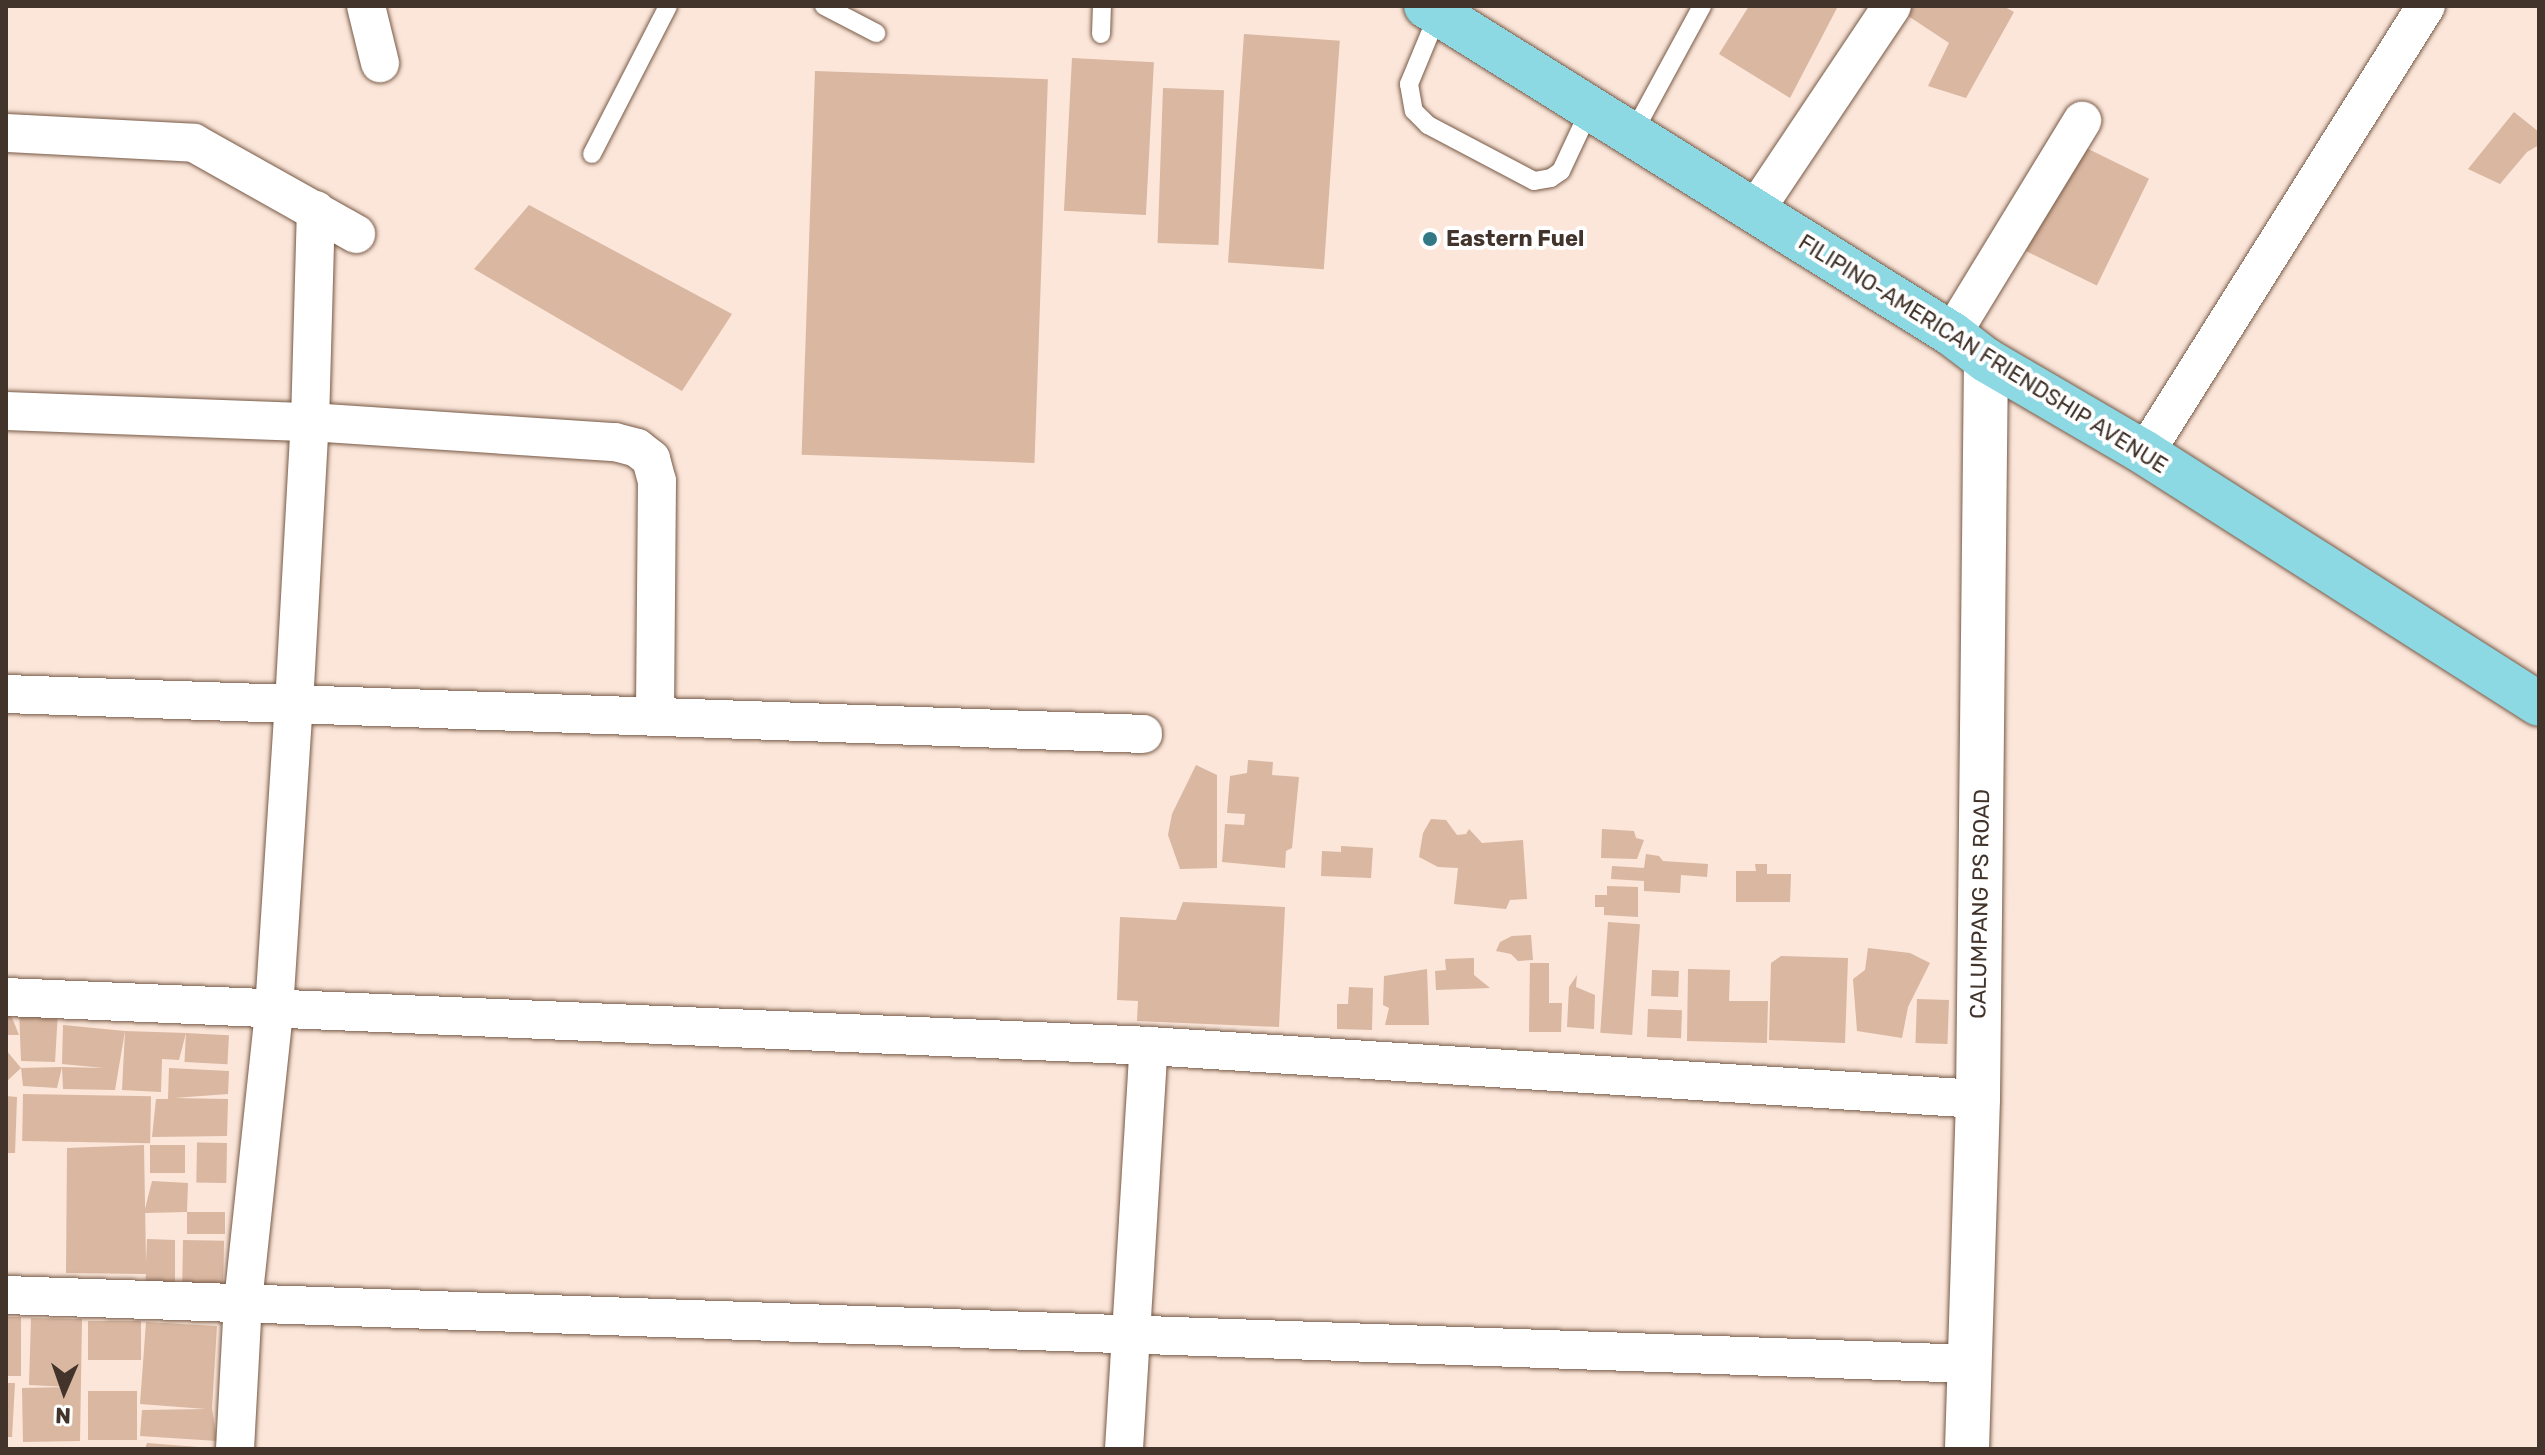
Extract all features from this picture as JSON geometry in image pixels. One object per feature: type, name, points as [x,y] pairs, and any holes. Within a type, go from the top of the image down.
[{"type":"main road","name":"FILIPINO-AMERICAN FRIENDSHIP AVENUE","points":[[1432,10],[1969,347],[2145,453],[2539,704]]},
{"type":"street","points":[[366,6],[380,63]]},
{"type":"street","points":[[1754,212],[1892,6]]},
{"type":"street","points":[[2145,453],[2426,6]]},
{"type":"street","points":[[1969,347],[2082,121]]},
{"type":"street","points":[[6,133],[194,143],[356,234]]},
{"type":"street","points":[[235,1449],[243,1302],[274,1010],[310,422],[316,210]]},
{"type":"street","name":"CALUMPANG PS ROAD","points":[[1967,1449],[1978,1099],[1969,347]]},
{"type":"street","points":[[6,411],[310,422],[615,442],[637,448],[651,459],[657,481],[655,715]]},
{"type":"street","points":[[6,694],[1143,734]]},
{"type":"street","points":[[6,997],[1149,1046],[1978,1099]]},
{"type":"street","points":[[1124,1449],[1149,1046]]},
{"type":"street","points":[[6,1295],[1971,1364]]},
{"type":"lane","points":[[592,154],[668,6]]},
{"type":"lane","points":[[824,6],[876,33]]},
{"type":"lane","points":[[1101,34],[1102,6]]},
{"type":"lane","points":[[1632,135],[1702,6]]},
{"type":"lane","points":[[1432,10],[1409,84],[1414,111],[1428,125],[1534,181],[1551,178],[1561,171],[1590,109]]},
{"type":"building","points":[[1749,6],[1838,6],[1790,98],[1719,54]]},
{"type":"building","points":[[1893,6],[2003,6],[2014,12],[1966,98],[1928,86],[1949,43]]},
{"type":"building","points":[[1244,34],[1340,41],[1324,269],[1228,262]]},
{"type":"building","points":[[1072,58],[1154,62],[1146,215],[1064,211]]},
{"type":"building","points":[[815,71],[1048,79],[1034,463],[802,455]]},
{"type":"building","points":[[1163,88],[1224,90],[1219,245],[1158,243]]},
{"type":"building","points":[[2514,112],[2539,132],[2539,145],[2527,152],[2500,184],[2468,169]]},
{"type":"building","points":[[2078,144],[2149,179],[2097,286],[2026,251]]},
{"type":"building","points":[[529,205],[732,314],[682,391],[474,269]]},
{"type":"building","points":[[1248,760],[1273,762],[1272,775],[1299,777],[1292,848],[1286,851],[1285,868],[1222,862],[1225,824],[1244,825],[1245,814],[1227,813],[1230,776],[1247,773]]},
{"type":"building","points":[[1196,765],[1217,775],[1217,868],[1180,869],[1168,835],[1172,814]]},
{"type":"building","points":[[1431,819],[1446,820],[1457,835],[1466,834],[1469,829],[1482,843],[1523,840],[1527,899],[1510,900],[1506,909],[1454,904],[1458,868],[1438,867],[1419,857],[1423,833]]},
{"type":"building","points":[[1602,829],[1634,831],[1636,838],[1644,840],[1637,859],[1601,858]]},
{"type":"building","points":[[1341,846],[1373,848],[1371,878],[1321,876],[1322,851],[1341,852]]},
{"type":"building","points":[[1646,854],[1659,856],[1663,861],[1708,864],[1707,877],[1681,875],[1680,893],[1644,891],[1644,881],[1611,879],[1612,866],[1644,868]]},
{"type":"building","points":[[1755,864],[1767,864],[1767,874],[1791,874],[1790,902],[1736,902],[1736,871],[1756,871]]},
{"type":"building","points":[[1607,886],[1638,887],[1638,917],[1604,915],[1604,907],[1595,907],[1595,895],[1607,895]]},
{"type":"building","points":[[1183,902],[1285,907],[1279,1027],[1137,1021],[1138,1001],[1117,1000],[1120,917],[1176,920]]},
{"type":"building","points":[[1608,922],[1640,924],[1632,1035],[1600,1033]]},
{"type":"building","points":[[1531,935],[1533,960],[1518,961],[1511,954],[1496,951],[1500,942],[1512,936]]},
{"type":"building","points":[[1868,948],[1910,953],[1930,963],[1908,1007],[1902,1038],[1857,1031],[1853,979],[1865,970]]},
{"type":"building","points":[[1781,956],[1848,958],[1845,1043],[1769,1040],[1771,963]]},
{"type":"building","points":[[1474,958],[1474,975],[1490,988],[1436,990],[1435,971],[1446,970],[1445,959]]},
{"type":"building","points":[[1530,963],[1549,963],[1549,1003],[1562,1003],[1561,1032],[1529,1032]]},
{"type":"building","points":[[1427,969],[1429,1025],[1385,1025],[1389,1008],[1383,1005],[1384,976]]},
{"type":"building","points":[[1688,969],[1730,970],[1729,1001],[1768,1001],[1767,1043],[1687,1041]]},
{"type":"building","points":[[1652,970],[1679,971],[1678,997],[1651,996]]},
{"type":"building","points":[[1577,975],[1576,987],[1595,995],[1594,1029],[1567,1027],[1569,987]]},
{"type":"building","points":[[1349,987],[1373,988],[1372,1030],[1337,1029],[1337,1004],[1348,1004]]},
{"type":"building","points":[[1917,999],[1949,1000],[1947,1044],[1915,1043]]},
{"type":"building","points":[[6,1009],[9,1010],[19,1035],[6,1035]]},
{"type":"building","points":[[19,1009],[58,1011],[55,1062],[21,1061]]},
{"type":"building","points":[[1648,1009],[1682,1010],[1681,1038],[1647,1037]]},
{"type":"building","points":[[63,1025],[125,1031],[115,1090],[63,1089],[62,1067],[104,1068],[62,1064]]},
{"type":"building","points":[[125,1031],[186,1033],[179,1060],[162,1059],[161,1092],[122,1090]]},
{"type":"building","points":[[186,1033],[229,1035],[227,1064],[184,1062]]},
{"type":"building","points":[[6,1050],[21,1068],[6,1082]]},
{"type":"building","points":[[62,1067],[57,1088],[23,1086],[21,1068]]},
{"type":"building","points":[[169,1068],[229,1071],[228,1094],[174,1098],[228,1099],[227,1136],[152,1137],[156,1099],[168,1099]]},
{"type":"building","points":[[23,1094],[151,1096],[150,1143],[22,1141]]},
{"type":"building","points":[[6,1096],[17,1097],[15,1153],[6,1153]]},
{"type":"building","points":[[197,1142],[227,1143],[226,1183],[196,1182]]},
{"type":"building","points":[[144,1145],[146,1263],[147,1239],[175,1240],[175,1286],[145,1286],[146,1274],[66,1273],[67,1148]]},
{"type":"building","points":[[150,1145],[185,1145],[185,1173],[150,1173]]},
{"type":"building","points":[[152,1181],[188,1183],[187,1212],[144,1213]]},
{"type":"building","points":[[187,1212],[225,1212],[225,1234],[187,1234]]},
{"type":"building","points":[[183,1240],[224,1241],[223,1287],[182,1286]]},
{"type":"building","points":[[6,1317],[21,1317],[21,1376],[6,1376]]},
{"type":"building","points":[[31,1318],[82,1319],[80,1441],[23,1442],[22,1388],[69,1387],[29,1385]]},
{"type":"building","points":[[88,1321],[141,1321],[141,1360],[88,1360]]},
{"type":"building","points":[[146,1322],[217,1326],[212,1408],[217,1441],[140,1436],[142,1410],[206,1409],[140,1404]]},
{"type":"building","points":[[6,1383],[15,1383],[12,1437],[6,1437]]},
{"type":"building","points":[[88,1391],[137,1391],[137,1440],[88,1440]]},
{"type":"building","points":[[147,1443],[198,1447],[198,1449],[145,1449]]},
{"type":"place","name":"Eastern Fuel","points":[[1430,239]]}]
